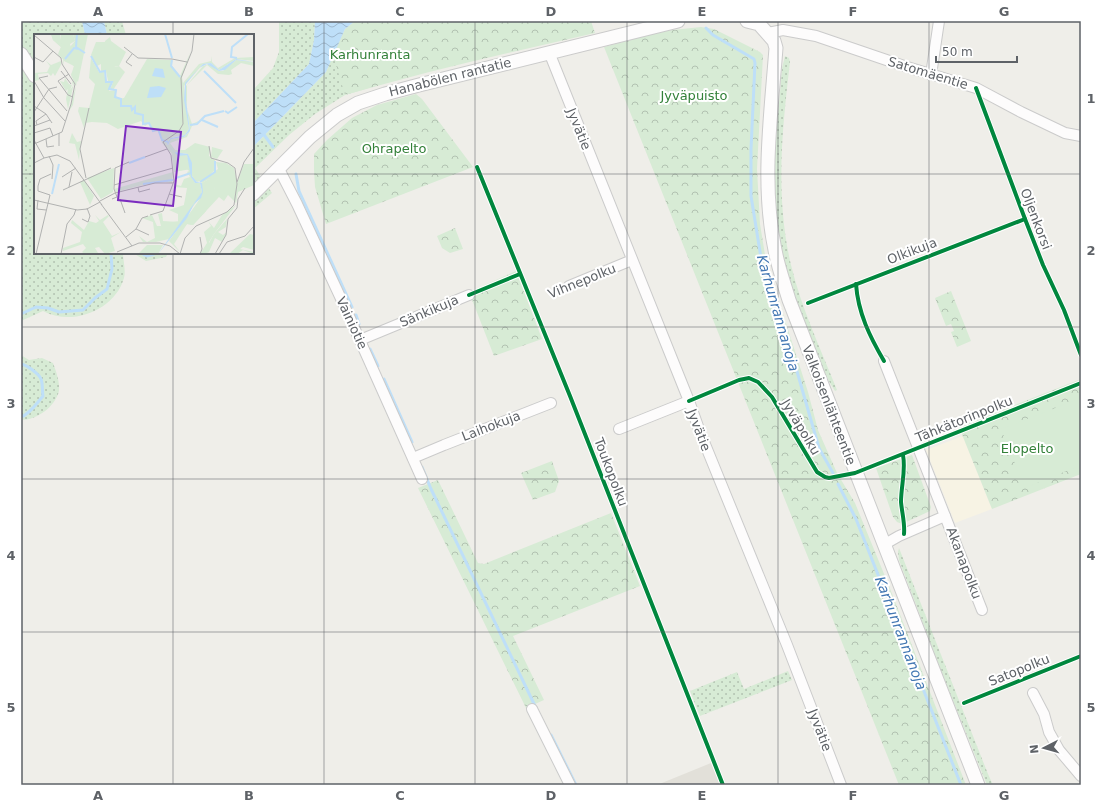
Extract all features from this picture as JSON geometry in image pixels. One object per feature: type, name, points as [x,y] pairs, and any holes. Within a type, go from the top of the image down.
[{"type":"street","name":"Hanabölen rantatie","points":[[254,193],[310,137],[338,115],[358,103],[412,86],[678,21]]},
{"type":"street","points":[[747,21],[759,24],[768,33]]},
{"type":"street","points":[[931,75],[940,21]]},
{"type":"street","name":"Satomäentie","points":[[768,33],[783,30],[816,36],[931,75],[976,88],[1064,133],[1081,136]]},
{"type":"street","name":"Valkoisenlähteentie","points":[[768,33],[774,41],[776,48],[768,165],[769,206],[774,249],[789,300],[855,473],[885,544],[978,785]]},
{"type":"street","name":"Jyvätie","points":[[548,52],[689,401],[841,785]]},
{"type":"street","points":[[21,54],[34,74]]},
{"type":"street","name":"Vainiotie","points":[[279,169],[297,204],[360,340],[422,479]]},
{"type":"street","name":"Vihnepolku","points":[[569,286],[632,260]]},
{"type":"street","name":"Sänkikuja","points":[[360,340],[469,295]]},
{"type":"street","name":"Akanapolku","points":[[884,361],[982,610]]},
{"type":"street","points":[[619,429],[689,401]]},
{"type":"street","name":"Laihokuja","points":[[413,458],[551,403]]},
{"type":"street","points":[[885,544],[899,536],[945,516]]},
{"type":"street","points":[[1033,693],[1044,714],[1049,732],[1059,750],[1081,776]]},
{"type":"street","points":[[532,709],[570,785]]},
{"type":"shaded area","points":[[963,436],[992,509],[955,523],[926,450]]},
{"type":"shaded area","points":[[711,763],[720,785],[657,785]]},
{"type":"green space","points":[[21,21],[82,21],[85,34],[34,34],[34,254],[123,254],[125,275],[119,289],[112,299],[102,307],[91,312],[79,316],[67,317],[54,315],[43,311],[21,321]]},
{"type":"green space","points":[[104,21],[122,21],[126,34],[107,34]]},
{"type":"green space","points":[[279,21],[315,21],[314,40],[309,64],[254,122],[254,89],[273,68],[279,52]]},
{"type":"green space","points":[[355,21],[405,77],[345,95],[315,114],[289,135],[255,168],[272,193],[254,208],[254,146],[326,72],[333,55]]},
{"type":"green space","name":"Karhunranta","points":[[355,21],[591,21],[595,33],[439,70],[345,95],[333,55],[345,29]]},
{"type":"green space","name":"Jyväpuisto","points":[[701,27],[714,29],[760,52],[763,55],[757,169],[760,224],[766,261],[808,392],[818,430],[837,473],[855,503],[889,586],[966,785],[899,785],[604,47],[663,31]]},
{"type":"green space","points":[[785,56],[789,58],[790,62],[782,164],[783,214],[786,239],[791,265],[800,297],[837,390],[835,391],[822,369],[800,312],[784,264],[777,231],[774,198],[774,166],[782,68]]},
{"type":"green space","name":"Ohrapelto","points":[[416,94],[422,99],[473,167],[326,224],[315,187],[314,154],[327,140],[352,118],[377,105]]},
{"type":"green space","points":[[455,228],[463,249],[450,253],[442,248],[437,236]]},
{"type":"green space","points":[[135,254],[168,254],[166,257],[146,261]]},
{"type":"green space","points":[[516,271],[542,339],[494,356],[469,292]]},
{"type":"green space","points":[[951,291],[971,341],[957,347],[951,332],[954,331],[951,324],[946,326],[935,298]]},
{"type":"green space","points":[[21,355],[29,360],[42,358],[53,363],[58,377],[59,391],[54,402],[44,412],[33,418],[21,420]]},
{"type":"green space","name":"Elopelto","points":[[1081,379],[1081,474],[992,509],[959,427]]},
{"type":"green space","points":[[1081,398],[1081,465],[1025,488],[1001,429]]},
{"type":"green space","points":[[912,455],[931,507],[930,511],[902,524],[897,522],[893,517],[876,468]]},
{"type":"green space","points":[[552,461],[559,481],[555,492],[533,500],[521,473]]},
{"type":"green space","points":[[438,480],[478,563],[484,564],[611,513],[640,586],[513,636],[544,700],[526,708],[418,488]]},
{"type":"green space","points":[[899,548],[993,785],[987,785],[940,668],[899,560]]},
{"type":"green space","points":[[788,671],[792,680],[700,716],[690,691],[737,672],[744,689]]},
{"type":"water","points":[[82,21],[104,21],[107,34],[85,34]]},
{"type":"water","points":[[315,21],[355,21],[345,29],[326,72],[254,146],[254,122],[309,64],[314,40]]},
{"type":"waterway","name":"Karhunrannanoja","points":[[706,28],[713,35],[754,59],[751,196],[762,264],[796,368],[819,448],[833,473]]},
{"type":"waterway","points":[[262,132],[273,147]]},
{"type":"waterway","points":[[296,174],[299,191],[352,307]]},
{"type":"waterway","points":[[21,314],[36,307],[48,308],[59,312],[83,310],[107,289],[112,269],[111,254]]},
{"type":"waterway","points":[[143,254],[147,256],[154,254]]},
{"type":"waterway","points":[[356,315],[359,324]]},
{"type":"waterway","points":[[370,349],[378,366]]},
{"type":"waterway","points":[[21,364],[35,372],[40,377],[43,396],[30,411],[21,417]]},
{"type":"waterway","points":[[384,379],[412,442]]},
{"type":"waterway","points":[[422,467],[431,489],[536,708]]},
{"type":"waterway","name":"Karhunrannanoja","points":[[838,484],[856,519],[961,785]]},
{"type":"waterway","points":[[551,735],[576,785]]},
{"type":"cycle path","name":"Oljenkorsi","points":[[976,88],[1043,265],[1064,310],[1081,355]]},
{"type":"cycle path","name":"Toukopolku","points":[[477,167],[570,396],[723,785]]},
{"type":"cycle path","name":"Oljenkorsi","points":[[808,303],[1025,219]]},
{"type":"cycle path","points":[[469,295],[520,274]]},
{"type":"cycle path","points":[[856,284],[862,315],[874,343],[884,361]]},
{"type":"cycle path","name":"Tähkätorinpolku","points":[[689,401],[739,380],[749,378],[758,382],[772,397],[817,472],[829,478],[855,473],[1081,383]]},
{"type":"cycle path","points":[[903,455],[904,467],[901,502],[904,534]]},
{"type":"cycle path","name":"Satopolku","points":[[964,703],[1081,656]]}]
